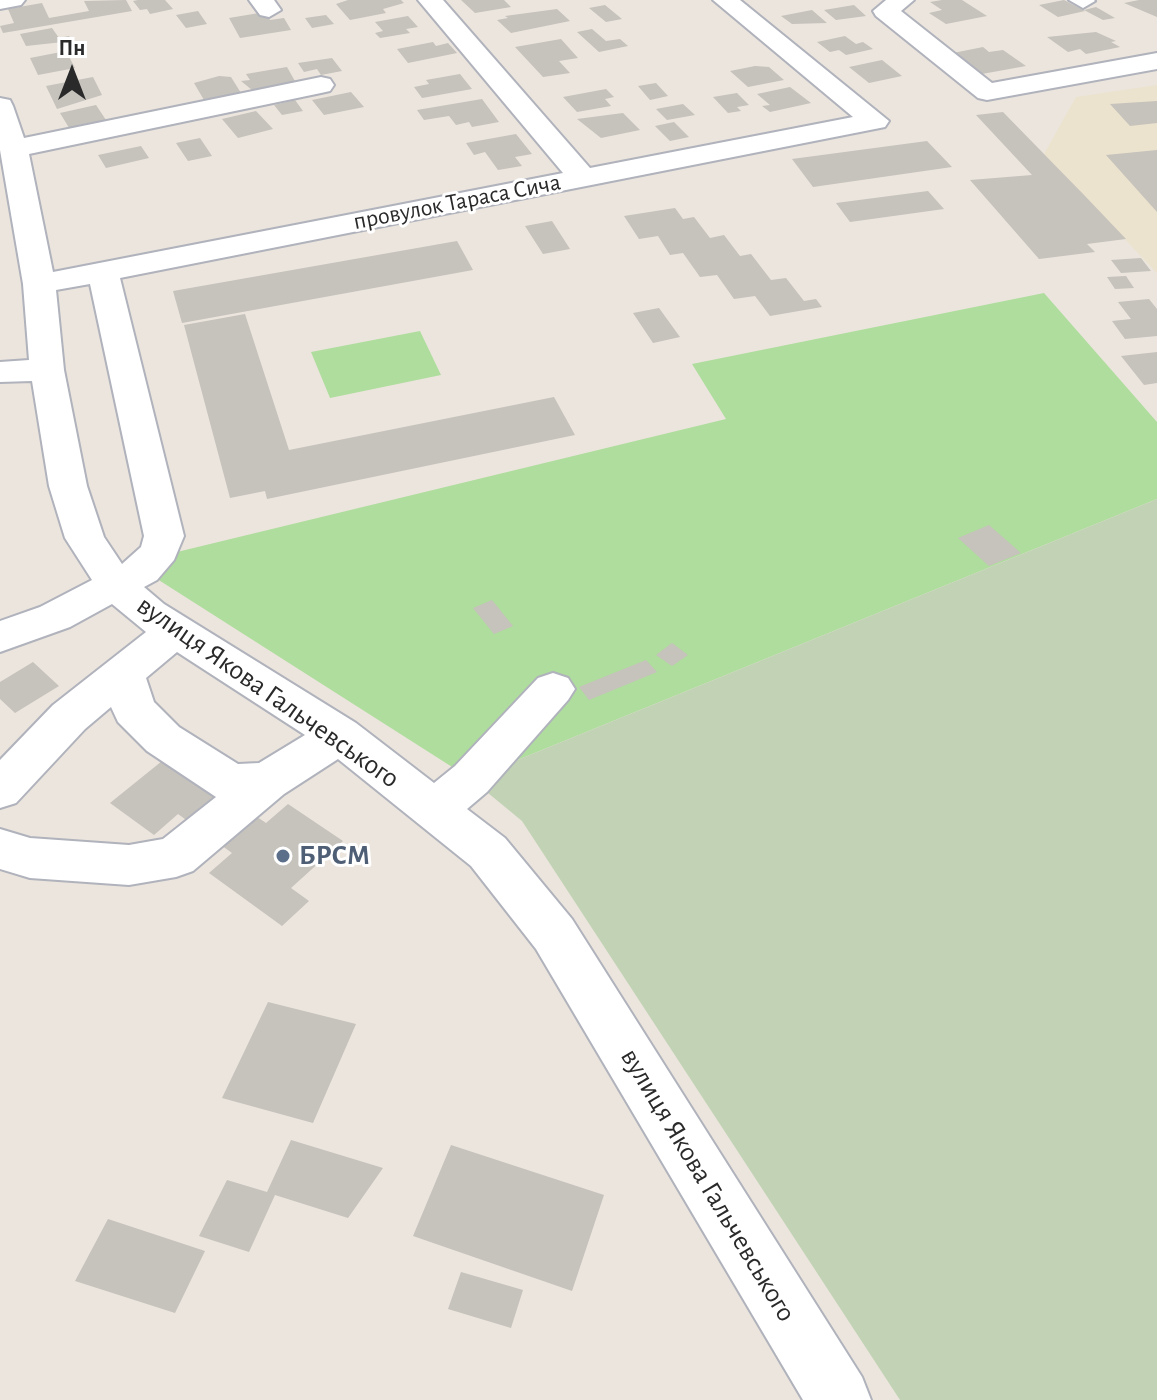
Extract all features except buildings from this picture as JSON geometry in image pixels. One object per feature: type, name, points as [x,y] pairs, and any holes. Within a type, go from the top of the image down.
[{"type":"street","points":[[0,2],[13,0]]},
{"type":"street","points":[[430,0],[583,178]]},
{"type":"street","name":"провулок Тараса Сича","points":[[39,284],[875,121],[725,0]]},
{"type":"street","points":[[902,0],[885,11],[987,92],[1157,61]]},
{"type":"street","points":[[14,149],[321,85]]},
{"type":"street","name":"вулиця Якова Гальчевського","points":[[0,106],[14,149],[39,284],[47,370],[68,486],[85,538],[115,584],[149,614],[340,735],[488,852],[554,934],[839,1400]]},
{"type":"street","points":[[0,637],[55,617],[143,570],[160,551],[164,536],[103,272]]},
{"type":"street","points":[[0,372],[47,370]]},
{"type":"street","points":[[0,790],[69,717],[175,631]]},
{"type":"street","points":[[123,673],[134,710],[163,739],[230,783],[268,781]]},
{"type":"street","points":[[435,809],[471,779],[553,689]]},
{"type":"street","points":[[0,849],[30,858],[129,865],[176,857],[268,781],[340,735]]},
{"type":"shaded area","points":[[1157,85],[1157,273],[1044,154],[1076,97]]},
{"type":"green space","points":[[1044,293],[1157,422],[1157,499],[471,779],[143,570],[177,552],[726,419],[692,364]]},
{"type":"green space","points":[[420,331],[441,375],[330,398],[311,352]]},
{"type":"green space","points":[[1157,499],[1157,1400],[900,1400],[522,821],[471,779]]},
{"type":"place","name":"БРСМ","points":[[283,856]]}]
